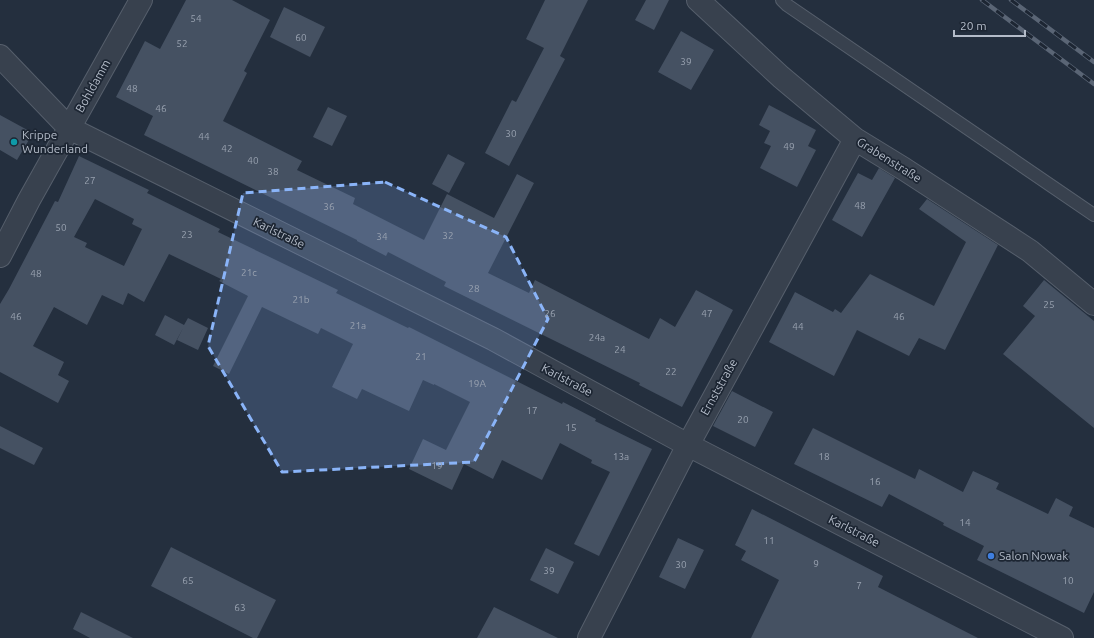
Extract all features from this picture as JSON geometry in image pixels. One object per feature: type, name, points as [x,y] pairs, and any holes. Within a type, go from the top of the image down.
[{"type":"street","name":"Bohldamm","points":[[0,256],[69,128],[141,0]]},
{"type":"street","name":"Grabenstraße","points":[[698,0],[781,77],[855,139],[1030,251],[1094,304]]},
{"type":"street","name":"Karlstraße","points":[[0,56],[69,128],[493,340],[688,445],[1062,638]]},
{"type":"street","name":"Ernststraße","points":[[589,638],[688,445],[855,139]]},
{"type":"lane","points":[[782,0],[787,5],[1094,215]]},
{"type":"highlighted area","points":[[385,182],[506,237],[548,319],[474,462],[282,472],[208,346],[243,193]]},
{"type":"building","points":[[186,0],[232,0],[270,20],[244,71],[247,73],[223,121],[302,161],[297,170],[355,198],[353,204],[424,240],[447,194],[494,218],[517,174],[534,183],[488,273],[529,293],[535,280],[649,339],[660,318],[675,327],[696,290],[733,310],[682,407],[639,385],[640,383],[444,286],[446,282],[388,252],[386,256],[357,240],[144,135],[153,116],[116,97],[145,41],[160,49]]},
{"type":"building","points":[[545,0],[588,0],[560,56],[565,59],[509,166],[485,153],[512,100],[516,102],[544,48],[526,39]]},
{"type":"building","points":[[646,0],[669,0],[654,30],[635,20]]},
{"type":"building","points":[[284,7],[325,27],[310,57],[270,37]]},
{"type":"building","points":[[681,31],[714,50],[691,90],[658,72]]},
{"type":"building","points":[[769,105],[816,130],[808,146],[816,150],[797,187],[760,168],[771,146],[764,143],[770,131],[759,125]]},
{"type":"building","points":[[328,107],[347,116],[332,146],[313,137]]},
{"type":"building","name":"Krippe Wunderland","points":[[0,115],[33,133],[17,160],[0,150]]},
{"type":"building","points":[[448,154],[465,163],[449,193],[432,184]]},
{"type":"building","points":[[79,156],[149,190],[147,193],[220,229],[218,232],[338,290],[336,293],[408,328],[409,327],[562,404],[563,402],[596,419],[595,421],[652,449],[599,556],[574,544],[610,472],[591,463],[592,460],[560,443],[542,480],[502,460],[493,479],[464,464],[452,490],[409,469],[423,439],[446,450],[470,402],[423,380],[409,411],[362,389],[357,399],[332,387],[353,344],[321,328],[318,334],[262,307],[229,374],[213,366],[248,296],[219,281],[221,279],[169,254],[144,302],[128,293],[123,305],[102,295],[87,325],[54,307],[33,346],[64,362],[58,375],[69,381],[58,403],[0,372],[0,304],[55,201],[58,202]],"holes":[[[95,199],[134,219],[132,224],[142,229],[124,266],[85,247],[87,243],[74,237]]]},
{"type":"building","points":[[879,168],[895,178],[862,237],[832,220],[858,173],[872,180]]},
{"type":"building","points":[[927,199],[998,245],[945,350],[919,338],[909,356],[857,330],[834,376],[769,342],[795,292],[833,312],[835,309],[841,313],[870,274],[934,306],[966,242],[919,209]]},
{"type":"building","points":[[1044,280],[1094,321],[1094,428],[1003,354],[1035,316],[1023,306]]},
{"type":"building","points":[[165,315],[184,325],[188,318],[208,328],[198,350],[177,340],[183,328],[174,345],[155,335]]},
{"type":"building","points":[[732,391],[773,412],[755,447],[713,426]]},
{"type":"building","points":[[0,426],[43,448],[34,465],[0,448]]},
{"type":"building","points":[[813,428],[915,479],[919,469],[963,492],[973,471],[999,483],[996,489],[1048,514],[1056,498],[1073,507],[1069,516],[1094,528],[1094,592],[1084,613],[977,560],[984,546],[943,525],[944,523],[889,494],[882,507],[794,464]]},
{"type":"building","points":[[752,509],[883,576],[878,587],[978,638],[751,638],[779,580],[741,560],[746,551],[735,545]]},
{"type":"building","points":[[678,538],[704,550],[685,589],[659,577]]},
{"type":"building","points":[[171,547],[276,600],[257,638],[253,638],[151,586]]},
{"type":"building","points":[[546,548],[574,562],[558,594],[530,580]]},
{"type":"building","points":[[494,607],[558,638],[477,638]]},
{"type":"building","points":[[81,612],[133,638],[90,638],[73,629]]},
{"type":"railway","points":[[982,0],[1094,84]]},
{"type":"railway","points":[[1011,0],[1094,62]]},
{"type":"place","name":"Krippe Wunderland","points":[[14,142]]},
{"type":"place","name":"Salon Nowak","points":[[991,556]]}]
